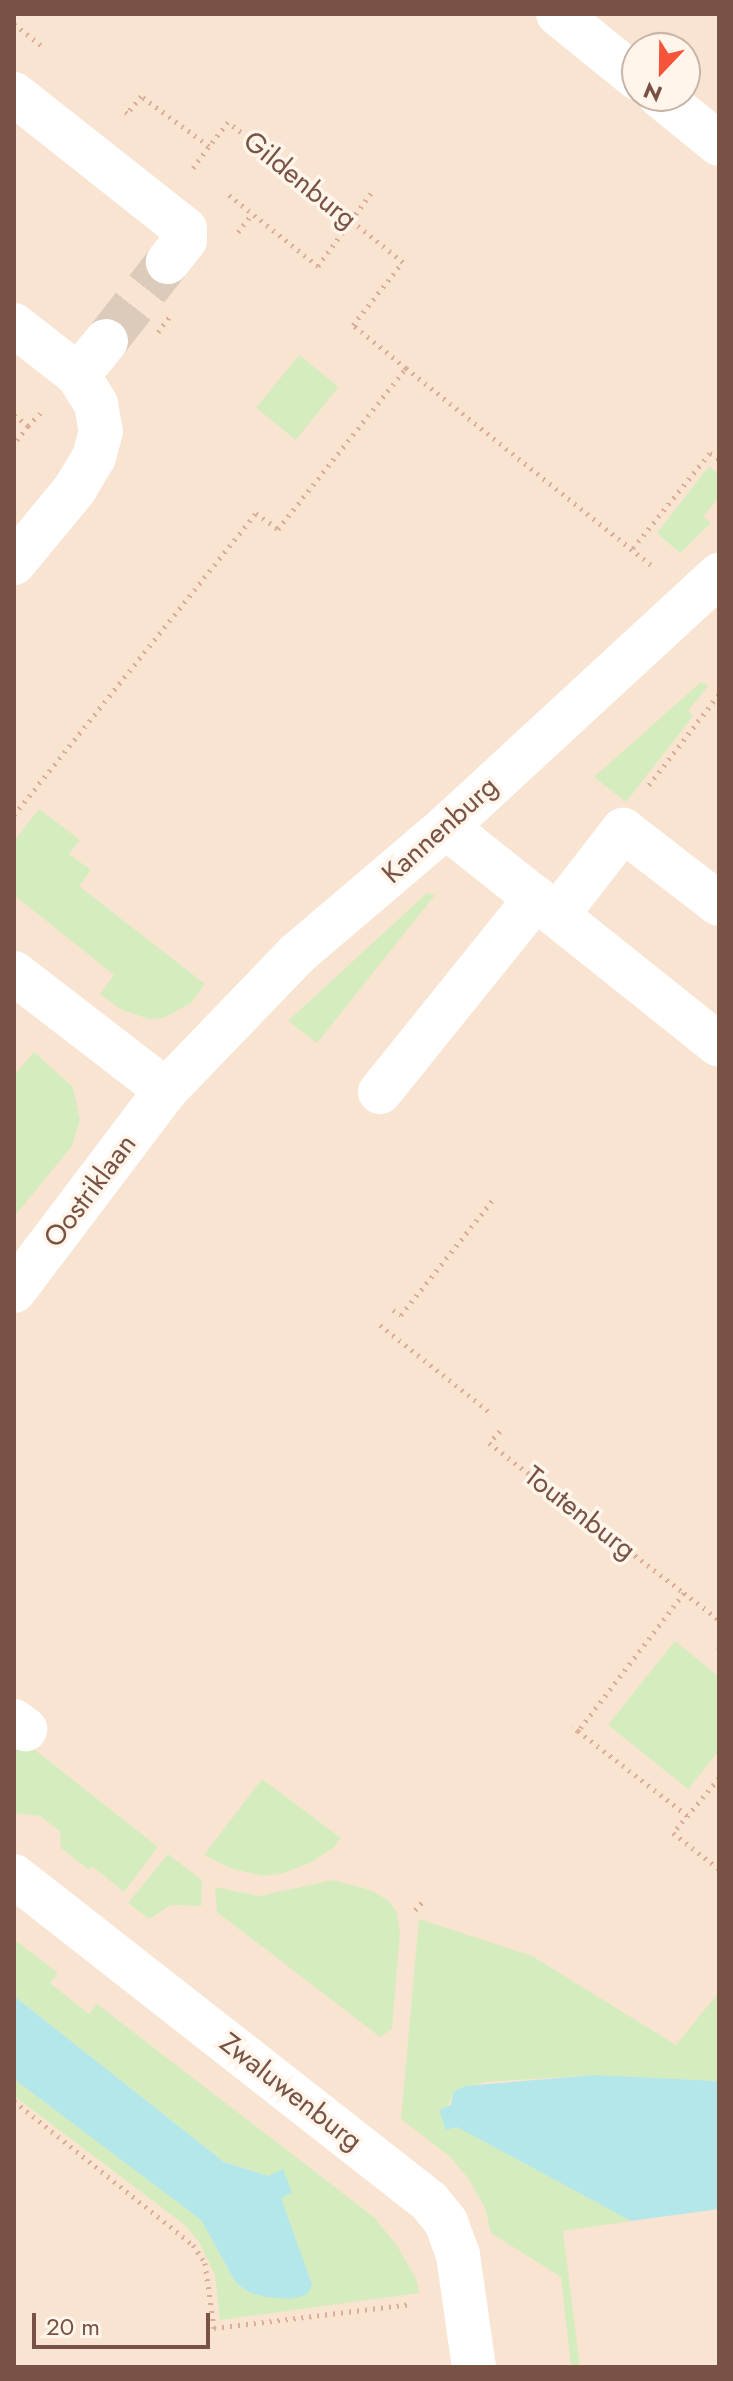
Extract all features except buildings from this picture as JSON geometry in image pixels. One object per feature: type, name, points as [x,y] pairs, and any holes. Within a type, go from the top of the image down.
[{"type":"street","points":[[558,14],[621,65]]},
{"type":"street","points":[[14,94],[185,229],[185,240],[168,262]]},
{"type":"street","points":[[680,112],[719,144]]},
{"type":"street","points":[[14,325],[78,375],[96,404],[101,431],[94,457],[75,489],[14,563]]},
{"type":"street","points":[[78,375],[106,341]]},
{"type":"street","name":"Kannenburg","points":[[166,1090],[298,953],[446,827],[704,588]]},
{"type":"street","points":[[446,827],[719,1045]]},
{"type":"street","points":[[380,1092],[546,906],[623,830],[719,904]]},
{"type":"street","points":[[14,973],[166,1090]]},
{"type":"street","name":"Oostriklaan","points":[[14,1291],[166,1090]]},
{"type":"street","name":"Zwaluwenburg","points":[[14,1876],[429,2201],[446,2222],[458,2255],[474,2367]]},
{"type":"path","points":[[14,24],[48,51]]},
{"type":"path","name":"Gildenburg","points":[[116,104],[127,113],[141,96],[209,146],[228,122],[403,262],[353,325],[633,548],[704,588]]},
{"type":"path","points":[[194,167],[205,176]]},
{"type":"path","points":[[217,186],[318,266],[371,193]]},
{"type":"path","points":[[14,815],[256,513],[278,529],[406,368]]},
{"type":"path","points":[[14,415],[28,426],[14,443]]},
{"type":"path","points":[[633,548],[710,453],[719,459]]},
{"type":"path","points":[[623,830],[634,804],[719,694]]},
{"type":"path","points":[[710,707],[719,714]]},
{"type":"path","points":[[393,1310],[401,1315],[492,1201]]},
{"type":"path","points":[[380,1325],[488,1411]]},
{"type":"path","name":"Toutenburg","points":[[500,1431],[489,1443],[719,1620]]},
{"type":"path","points":[[578,1731],[684,1593]]},
{"type":"path","points":[[572,1726],[688,1816]]},
{"type":"path","points":[[719,1778],[673,1833],[719,1869]]},
{"type":"path","points":[[415,1910],[423,1901]]},
{"type":"path","points":[[14,2101],[193,2245],[205,2263],[214,2328],[428,2302]]},
{"type":"shaded area","points":[[14,14],[719,14],[719,2367],[14,2367]]},
{"type":"green space","points":[[299,355],[339,387],[296,440],[256,408]]},
{"type":"green space","points":[[709,466],[719,475],[719,497],[703,517],[711,523],[680,553],[657,533]]},
{"type":"green space","points":[[701,682],[708,686],[688,711],[693,716],[626,802],[594,777]]},
{"type":"green space","points":[[39,809],[80,840],[69,854],[91,870],[79,886],[205,984],[191,1003],[163,1018],[149,1019],[120,1009],[100,994],[114,975],[14,895],[14,841]]},
{"type":"green space","points":[[427,893],[435,895],[317,1043],[288,1021]]},
{"type":"green space","points":[[34,1052],[73,1087],[80,1120],[72,1146],[14,1217],[14,1075]]},
{"type":"green space","points":[[675,1641],[719,1677],[719,1751],[688,1789],[608,1725]]},
{"type":"green space","points":[[20,1738],[158,1847],[124,1892],[92,1866],[89,1870],[61,1848],[60,1831],[40,1816],[14,1813],[14,1744]]},
{"type":"green space","points":[[262,1779],[341,1838],[333,1848],[312,1862],[284,1873],[264,1876],[232,1869],[204,1855]]},
{"type":"green space","points":[[168,1854],[202,1880],[201,1906],[171,1905],[149,1919],[128,1903]]},
{"type":"green space","points":[[333,1880],[370,1890],[388,1900],[397,1912],[400,1933],[392,2029],[380,2037],[217,1912],[215,1887],[259,1896]]},
{"type":"green space","points":[[419,1919],[532,1956],[676,2045],[719,1992],[719,2081],[594,2075],[485,2082],[453,2092],[444,2118],[446,2130],[457,2127],[631,2221],[563,2231],[580,2367],[571,2367],[561,2277],[491,2233],[485,2208],[468,2178],[449,2156],[401,2119]]},
{"type":"green space","points":[[14,1939],[58,1973],[50,1983],[89,2014],[97,2004],[375,2218],[398,2247],[416,2279],[419,2293],[220,2320],[215,2275],[199,2242],[185,2225],[14,2096],[14,2079],[201,2220],[236,2283],[250,2293],[288,2299],[312,2284],[280,2198],[283,2170],[268,2176],[224,2162],[14,1996]]},
{"type":"water","points":[[14,1996],[224,2162],[268,2176],[283,2169],[292,2193],[281,2198],[312,2284],[307,2295],[288,2299],[267,2297],[250,2293],[236,2283],[201,2220],[14,2079]]},
{"type":"water","points":[[594,2075],[719,2081],[719,2209],[631,2221],[457,2127],[446,2130],[439,2110],[451,2105],[453,2092],[465,2086]]},
{"type":"tunnel","points":[[106,341],[168,262]]}]
